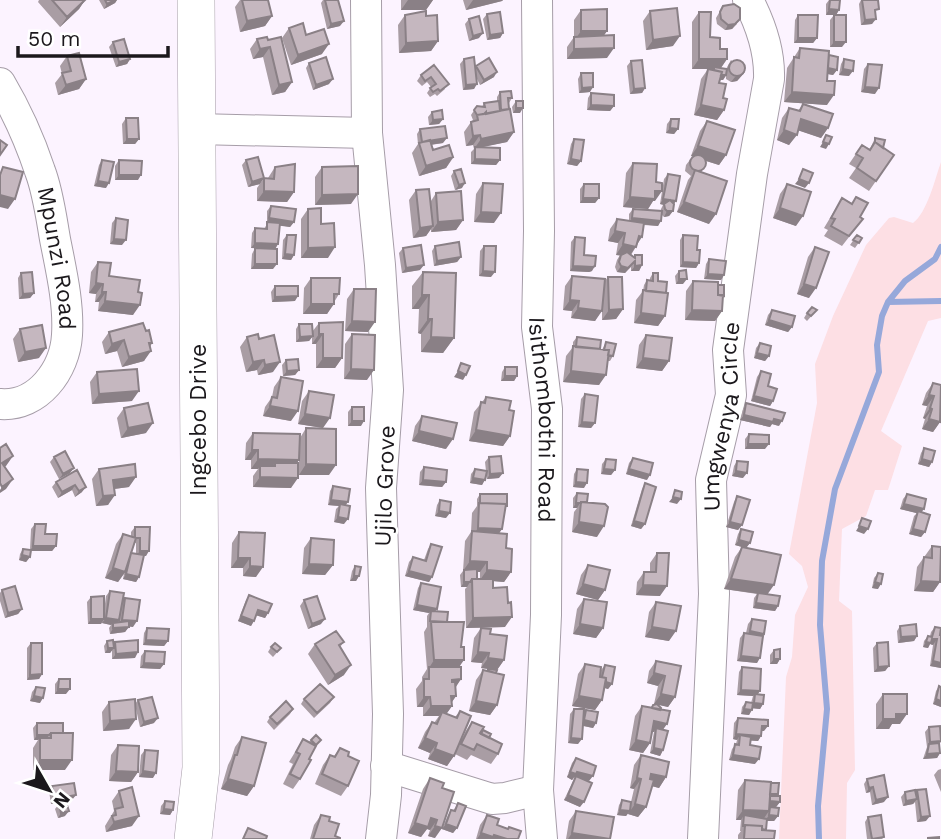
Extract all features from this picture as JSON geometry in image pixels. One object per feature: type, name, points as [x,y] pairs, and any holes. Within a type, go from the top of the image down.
[{"type":"main road","name":"Ingcebo Drive","points":[[192,839],[201,768],[196,0]]},
{"type":"street","name":"Ujilo Grove","points":[[366,0],[367,133],[380,265],[388,390],[382,488],[388,714],[386,795],[380,839]]},
{"type":"street","name":"Isithombothi Road","points":[[537,0],[537,327],[547,409],[547,615],[538,790],[541,839]]},
{"type":"street","name":"Umgwenya Circle","points":[[703,839],[714,594],[711,480],[730,395],[728,350],[752,174],[769,79],[763,35],[748,0]]},
{"type":"street","name":"Mpunzi Road","points":[[0,83],[42,174],[64,284],[67,334],[60,364],[41,391],[18,404],[0,404]]},
{"type":"street","points":[[197,129],[367,133]]},
{"type":"street","points":[[386,766],[492,799],[538,790]]},
{"type":"shaded area","points":[[941,162],[941,318],[928,321],[881,431],[902,446],[888,490],[875,490],[866,516],[842,529],[839,601],[852,611],[855,770],[847,783],[846,839],[779,839],[786,677],[792,657],[795,615],[808,587],[802,566],[789,554],[817,403],[815,364],[833,316],[866,245],[889,218],[913,223],[918,218],[930,195]]},
{"type":"building","points":[[52,0],[85,0],[67,17]]},
{"type":"building","points":[[242,0],[268,0],[272,16],[247,21]]},
{"type":"building","points":[[325,0],[338,0],[344,21],[331,24]]},
{"type":"building","points":[[830,0],[840,0],[839,10],[829,9]]},
{"type":"building","points":[[862,0],[878,0],[876,19],[865,20]]},
{"type":"building","points":[[734,4],[740,8],[740,19],[735,24],[728,25],[721,19],[720,12],[723,6]]},
{"type":"building","points":[[677,8],[680,36],[653,40],[650,11]]},
{"type":"building","points":[[607,9],[607,31],[581,31],[581,10]]},
{"type":"building","points":[[426,11],[426,16],[437,15],[438,41],[406,43],[405,15]]},
{"type":"building","points":[[500,12],[503,33],[490,35],[487,14]]},
{"type":"building","points":[[699,12],[711,12],[710,37],[720,38],[720,49],[727,49],[727,59],[699,59]]},
{"type":"building","points":[[798,15],[818,15],[817,38],[798,38]]},
{"type":"building","points":[[834,15],[846,15],[846,42],[834,42]]},
{"type":"building","points":[[479,16],[483,33],[473,36],[469,19]]},
{"type":"building","points":[[303,23],[306,35],[324,29],[329,44],[298,55],[289,28]]},
{"type":"building","points":[[614,35],[614,48],[574,49],[574,37]]},
{"type":"building","points":[[267,37],[268,40],[281,37],[292,82],[279,85],[270,47],[260,49],[257,39]]},
{"type":"building","points":[[124,39],[130,59],[119,62],[113,42]]},
{"type":"building","points":[[800,48],[829,51],[827,81],[835,81],[834,95],[792,92],[794,57],[799,58]]},
{"type":"building","points":[[79,53],[86,79],[66,85],[62,73],[71,71],[67,56]]},
{"type":"building","points":[[829,55],[838,57],[837,70],[828,68]]},
{"type":"building","points":[[326,57],[333,79],[316,85],[309,63]]},
{"type":"building","points":[[474,57],[477,84],[466,85],[464,59]]},
{"type":"building","points":[[489,58],[497,72],[484,80],[476,66]]},
{"type":"building","points":[[844,59],[854,61],[853,71],[843,69]]},
{"type":"building","points":[[642,60],[645,88],[634,89],[631,61]]},
{"type":"building","points":[[734,60],[740,60],[745,68],[743,74],[734,76],[729,71],[729,65]]},
{"type":"building","points":[[868,64],[882,65],[879,88],[865,87]]},
{"type":"building","points":[[434,65],[449,84],[440,91],[438,89],[433,92],[430,88],[436,84],[431,77],[425,81],[421,75]]},
{"type":"building","points":[[714,67],[727,69],[726,75],[721,75],[722,72],[714,70]]},
{"type":"building","points":[[708,69],[722,72],[719,83],[726,84],[723,98],[727,99],[724,110],[701,105]]},
{"type":"building","points":[[581,73],[593,73],[593,87],[582,88]]},
{"type":"building","points":[[511,91],[512,98],[508,98],[509,109],[501,110],[500,92]]},
{"type":"building","points":[[591,93],[614,95],[614,106],[591,105]]},
{"type":"building","points":[[499,101],[500,111],[477,115],[474,110],[477,106],[485,107],[484,103]]},
{"type":"building","points":[[516,101],[523,101],[523,108],[516,108]]},
{"type":"building","points":[[803,104],[833,114],[828,128],[801,119],[797,135],[784,130],[789,108],[800,111]]},
{"type":"building","points":[[510,109],[514,132],[481,139],[480,135],[473,136],[471,122],[478,120],[477,115]]},
{"type":"building","points":[[442,110],[443,119],[433,120],[432,112]]},
{"type":"building","points":[[126,118],[138,118],[139,139],[127,139]]},
{"type":"building","points":[[671,119],[679,119],[678,129],[670,128]]},
{"type":"building","points":[[707,121],[735,130],[726,155],[698,146]]},
{"type":"building","points":[[445,126],[447,138],[422,142],[420,129]]},
{"type":"building","points":[[826,135],[832,137],[829,144],[823,142]]},
{"type":"building","points":[[875,138],[885,140],[883,148],[875,142]]},
{"type":"building","points":[[574,139],[584,140],[581,161],[571,159]]},
{"type":"building","points":[[0,140],[7,145],[0,155]]},
{"type":"building","points":[[430,140],[433,150],[449,145],[453,157],[426,166],[419,143]]},
{"type":"building","points":[[875,142],[894,155],[876,181],[857,168],[863,158],[856,154],[862,145],[870,150]]},
{"type":"building","points":[[475,147],[500,148],[500,160],[475,159]]},
{"type":"building","points":[[695,155],[701,155],[706,163],[704,169],[695,171],[690,166],[690,160]]},
{"type":"building","points":[[258,157],[264,178],[252,182],[246,160]]},
{"type":"building","points":[[102,160],[114,162],[109,183],[98,181]]},
{"type":"building","points":[[119,160],[142,161],[141,175],[119,175]]},
{"type":"building","points":[[633,163],[657,164],[656,182],[662,183],[662,191],[655,191],[655,199],[630,197]]},
{"type":"building","points":[[295,164],[294,192],[264,191],[264,178],[274,179],[275,167]]},
{"type":"building","points":[[358,166],[358,194],[322,195],[322,167]]},
{"type":"building","points":[[3,167],[23,172],[15,199],[0,195],[0,175]]},
{"type":"building","points":[[461,169],[465,183],[459,185],[454,171]]},
{"type":"building","points":[[803,169],[813,173],[809,183],[799,179]]},
{"type":"building","points":[[695,170],[727,181],[716,214],[684,202]]},
{"type":"building","points":[[668,174],[680,176],[676,201],[663,199]]},
{"type":"building","points":[[483,183],[503,184],[501,213],[481,212]]},
{"type":"building","points":[[584,184],[599,184],[599,198],[583,198]]},
{"type":"building","points":[[787,184],[811,192],[803,216],[780,208]]},
{"type":"building","points":[[429,189],[433,226],[420,228],[416,190]]},
{"type":"building","points":[[461,191],[463,220],[438,222],[436,193]]},
{"type":"building","points":[[856,197],[868,203],[860,217],[863,219],[849,236],[831,226],[835,219],[831,218],[842,198],[852,204]]},
{"type":"building","points":[[670,200],[674,204],[673,211],[667,211],[664,204]]},
{"type":"building","points":[[271,206],[296,209],[294,222],[269,218]]},
{"type":"building","points":[[321,208],[321,224],[334,223],[335,247],[308,248],[308,209]]},
{"type":"building","points":[[633,209],[662,211],[661,221],[632,218]]},
{"type":"building","points":[[116,218],[128,220],[126,240],[114,239]]},
{"type":"building","points":[[617,219],[644,223],[642,237],[639,236],[636,247],[623,244],[625,233],[615,231]]},
{"type":"building","points":[[267,222],[280,223],[278,244],[255,243],[255,228],[267,229]]},
{"type":"building","points":[[287,235],[296,235],[294,255],[285,254]]},
{"type":"building","points":[[683,235],[698,236],[699,263],[683,262]]},
{"type":"building","points":[[857,235],[862,238],[859,243],[853,240]]},
{"type":"building","points":[[575,237],[585,238],[584,255],[596,256],[595,266],[573,266]]},
{"type":"building","points":[[459,242],[461,257],[437,261],[435,246]]},
{"type":"building","points":[[421,245],[424,265],[406,268],[403,248]]},
{"type":"building","points":[[484,246],[496,246],[495,272],[483,271]]},
{"type":"building","points":[[815,247],[829,252],[816,288],[804,284]]},
{"type":"building","points":[[255,248],[277,249],[277,264],[255,264]]},
{"type":"building","points":[[627,252],[635,258],[635,255],[642,255],[642,265],[635,266],[635,261],[628,268],[621,266],[621,255]]},
{"type":"building","points":[[709,259],[726,261],[724,275],[708,274]]},
{"type":"building","points":[[98,262],[111,263],[109,276],[140,280],[140,305],[105,301],[103,284],[96,283]]},
{"type":"building","points":[[686,270],[687,279],[679,279],[679,271]]},
{"type":"building","points":[[32,272],[34,293],[23,294],[21,273]]},
{"type":"building","points":[[423,272],[456,273],[454,338],[431,337],[432,319],[428,319],[429,295],[422,295]]},
{"type":"building","points":[[653,273],[658,273],[658,281],[667,282],[666,293],[646,291],[647,280],[653,281]]},
{"type":"building","points":[[572,276],[605,279],[602,311],[578,308],[579,301],[570,300]]},
{"type":"building","points":[[608,277],[622,277],[623,309],[609,310]]},
{"type":"building","points":[[311,278],[340,278],[339,294],[334,294],[334,304],[311,304]]},
{"type":"building","points":[[693,281],[718,282],[718,295],[723,295],[722,311],[692,310]]},
{"type":"building","points":[[718,285],[724,285],[724,296],[718,295]]},
{"type":"building","points":[[275,286],[298,286],[298,296],[275,297]]},
{"type":"building","points":[[354,289],[376,289],[375,322],[352,321]]},
{"type":"building","points":[[643,290],[668,293],[665,316],[641,313]]},
{"type":"building","points":[[812,307],[817,310],[811,316],[807,313]]},
{"type":"building","points":[[772,310],[795,316],[792,327],[769,320]]},
{"type":"building","points":[[343,322],[342,358],[323,358],[323,334],[319,334],[319,323]]},
{"type":"building","points":[[143,323],[146,331],[149,330],[151,351],[129,357],[124,340],[112,344],[109,332]]},
{"type":"building","points":[[299,324],[312,324],[313,336],[300,337]]},
{"type":"building","points":[[42,325],[46,348],[25,352],[20,329]]},
{"type":"building","points":[[258,334],[259,339],[274,335],[280,362],[265,365],[264,360],[253,362],[247,337]]},
{"type":"building","points":[[352,334],[375,335],[374,370],[351,369]]},
{"type":"building","points":[[646,335],[672,338],[669,361],[643,358]]},
{"type":"building","points":[[577,337],[601,340],[600,349],[576,347]]},
{"type":"building","points":[[606,342],[616,344],[613,356],[608,355],[609,350],[604,350]]},
{"type":"building","points":[[760,343],[771,346],[769,356],[757,353]]},
{"type":"building","points":[[573,346],[609,350],[606,375],[571,371]]},
{"type":"building","points":[[298,359],[299,370],[287,371],[286,360]]},
{"type":"building","points":[[461,363],[470,366],[466,375],[458,371]]},
{"type":"building","points":[[505,367],[517,367],[517,376],[505,376]]},
{"type":"building","points":[[137,369],[139,391],[99,394],[97,372]]},
{"type":"building","points":[[761,371],[771,374],[768,386],[777,389],[773,401],[754,396]]},
{"type":"building","points":[[281,377],[303,381],[298,411],[270,406],[272,397],[277,398]]},
{"type":"building","points":[[933,383],[941,385],[940,422],[929,419],[934,396],[929,395]]},
{"type":"building","points":[[309,391],[334,395],[330,418],[305,414]]},
{"type":"building","points":[[585,394],[598,396],[595,423],[582,422]]},
{"type":"building","points":[[486,397],[511,401],[509,410],[514,411],[510,436],[476,430],[481,402],[485,403]]},
{"type":"building","points":[[148,403],[153,423],[128,428],[124,408]]},
{"type":"building","points":[[746,403],[785,413],[782,421],[774,419],[773,422],[744,415]]},
{"type":"building","points":[[352,407],[364,407],[364,421],[352,421]]},
{"type":"building","points":[[422,416],[457,423],[453,439],[419,431]]},
{"type":"building","points":[[306,428],[336,429],[336,465],[306,464]]},
{"type":"building","points":[[253,433],[300,434],[299,460],[258,459],[258,450],[252,450]]},
{"type":"building","points":[[749,434],[769,435],[769,444],[748,444]]},
{"type":"building","points":[[6,444],[13,456],[2,463],[13,479],[2,487],[0,448]]},
{"type":"building","points":[[924,448],[935,451],[932,462],[922,459]]},
{"type":"building","points":[[65,451],[74,468],[63,474],[54,457]]},
{"type":"building","points":[[501,456],[503,473],[490,474],[489,457]]},
{"type":"building","points":[[633,458],[653,463],[650,475],[629,469]]},
{"type":"building","points":[[606,459],[616,460],[615,470],[604,469]]},
{"type":"building","points":[[737,461],[748,462],[747,473],[736,471]]},
{"type":"building","points":[[275,463],[298,463],[298,478],[260,477],[260,466],[275,466]]},
{"type":"building","points":[[135,464],[136,477],[113,480],[115,495],[103,496],[99,469]]},
{"type":"building","points":[[424,467],[447,470],[446,482],[423,480]]},
{"type":"building","points":[[475,469],[487,471],[485,480],[473,478]]},
{"type":"building","points":[[577,469],[588,470],[587,483],[576,482]]},
{"type":"building","points":[[77,470],[86,487],[79,491],[75,485],[62,492],[56,482]]},
{"type":"building","points":[[645,483],[656,487],[645,524],[634,521]]},
{"type":"building","points":[[333,486],[350,489],[348,502],[331,500]]},
{"type":"building","points":[[675,490],[682,492],[681,499],[673,497]]},
{"type":"building","points":[[577,493],[588,494],[587,502],[576,503]]},
{"type":"building","points":[[480,494],[507,494],[507,506],[480,503]]},
{"type":"building","points":[[907,494],[926,499],[924,509],[904,504]]},
{"type":"building","points":[[737,496],[750,500],[742,525],[730,522]]},
{"type":"building","points":[[440,500],[451,502],[450,513],[439,511]]},
{"type":"building","points":[[581,502],[605,504],[608,507],[604,526],[579,522]]},
{"type":"building","points":[[479,503],[506,504],[502,529],[478,528]]},
{"type":"building","points":[[340,504],[350,506],[348,519],[338,517]]},
{"type":"building","points":[[918,511],[930,515],[925,532],[913,529]]},
{"type":"building","points":[[862,518],[871,521],[868,529],[859,526]]},
{"type":"building","points":[[35,524],[46,524],[45,534],[57,534],[56,546],[33,546]]},
{"type":"building","points":[[135,527],[150,527],[149,551],[140,551],[140,538],[135,538]]},
{"type":"building","points":[[741,529],[753,532],[750,543],[739,540]]},
{"type":"building","points":[[472,531],[507,534],[506,548],[512,549],[511,572],[487,570],[487,562],[470,561]]},
{"type":"building","points":[[239,532],[265,533],[263,567],[250,566],[250,558],[238,558]]},
{"type":"building","points":[[123,534],[136,538],[125,572],[113,568]]},
{"type":"building","points":[[311,538],[334,540],[333,565],[309,564]]},
{"type":"building","points":[[431,544],[442,547],[432,577],[409,571],[413,557],[426,561]]},
{"type":"building","points":[[932,546],[941,547],[940,582],[921,581],[924,557],[932,558]]},
{"type":"building","points":[[742,547],[781,555],[774,585],[731,579]]},
{"type":"building","points":[[23,549],[31,550],[30,557],[22,555]]},
{"type":"building","points":[[131,553],[144,555],[139,577],[126,574]]},
{"type":"building","points":[[657,553],[669,553],[667,586],[643,585],[644,572],[656,572]]},
{"type":"building","points":[[588,565],[610,570],[605,590],[583,584]]},
{"type":"building","points":[[355,566],[361,567],[359,576],[354,576]]},
{"type":"building","points":[[477,569],[477,579],[464,582],[464,570]]},
{"type":"building","points":[[878,573],[883,574],[881,584],[875,582]]},
{"type":"building","points":[[472,579],[493,579],[493,588],[507,587],[512,617],[473,618]]},
{"type":"building","points":[[421,583],[441,587],[437,609],[417,605]]},
{"type":"building","points":[[15,586],[22,609],[8,613],[2,590]]},
{"type":"building","points":[[110,591],[124,593],[119,620],[106,618]]},
{"type":"building","points":[[758,593],[780,596],[778,606],[756,603]]},
{"type":"building","points":[[249,595],[272,604],[268,613],[258,610],[254,621],[241,616]]},
{"type":"building","points":[[104,596],[104,619],[91,619],[91,597]]},
{"type":"building","points":[[317,596],[325,619],[312,624],[304,600]]},
{"type":"building","points":[[125,598],[140,600],[137,621],[122,620]]},
{"type":"building","points":[[584,599],[607,602],[603,628],[580,624]]},
{"type":"building","points":[[656,602],[681,606],[676,631],[652,627]]},
{"type":"building","points":[[431,611],[448,612],[447,622],[430,621]]},
{"type":"building","points":[[752,619],[766,621],[764,634],[750,631]]},
{"type":"building","points":[[129,621],[129,627],[113,628],[113,623]]},
{"type":"building","points":[[431,622],[464,622],[461,647],[464,647],[464,660],[434,660]]},
{"type":"building","points":[[916,624],[917,636],[901,637],[900,626]]},
{"type":"building","points":[[935,627],[941,628],[941,663],[933,661],[937,639],[932,639],[931,643],[926,642],[928,636],[932,637]]},
{"type":"building","points":[[147,628],[169,629],[168,641],[146,640]]},
{"type":"building","points":[[481,628],[491,629],[490,634],[507,636],[504,660],[488,658],[489,653],[478,652]]},
{"type":"building","points":[[336,631],[344,642],[339,645],[351,665],[335,675],[315,644]]},
{"type":"building","points":[[744,633],[763,636],[760,658],[741,656]]},
{"type":"building","points":[[113,640],[114,648],[108,648],[107,641]]},
{"type":"building","points":[[138,640],[138,652],[116,654],[115,642]]},
{"type":"building","points":[[888,642],[889,666],[878,667],[877,643]]},
{"type":"building","points":[[31,643],[42,643],[42,674],[30,675]]},
{"type":"building","points":[[275,643],[281,648],[277,652],[271,647]]},
{"type":"building","points":[[780,649],[780,659],[774,659],[774,650]]},
{"type":"building","points":[[145,651],[165,652],[164,664],[144,663]]},
{"type":"building","points":[[656,661],[681,666],[675,697],[661,694],[665,676],[654,673]]},
{"type":"building","points":[[585,664],[601,667],[600,677],[606,678],[602,700],[579,696]]},
{"type":"building","points":[[605,665],[615,667],[612,684],[602,677]]},
{"type":"building","points":[[429,667],[461,667],[461,679],[452,680],[455,682],[456,696],[451,696],[452,706],[431,706],[430,697],[424,697],[424,679],[429,679]]},
{"type":"building","points":[[742,667],[761,669],[760,691],[741,690]]},
{"type":"building","points":[[483,670],[504,675],[497,705],[476,701]]},
{"type":"building","points":[[59,679],[70,679],[70,689],[58,689]]},
{"type":"building","points":[[320,684],[334,697],[317,713],[304,699]]},
{"type":"building","points":[[939,686],[941,687],[941,701],[936,699]]},
{"type":"building","points":[[36,687],[45,688],[43,698],[34,696]]},
{"type":"building","points":[[755,694],[764,695],[763,704],[754,703]]},
{"type":"building","points":[[883,694],[907,694],[907,714],[896,714],[896,719],[883,719]]},
{"type":"building","points":[[152,697],[158,718],[144,722],[138,700]]},
{"type":"building","points":[[135,699],[136,719],[110,721],[109,702]]},
{"type":"building","points":[[286,701],[293,709],[277,724],[270,717]]},
{"type":"building","points":[[746,702],[753,703],[752,710],[744,709]]},
{"type":"building","points":[[657,704],[661,708],[660,710],[652,708]]},
{"type":"building","points":[[642,706],[670,711],[667,724],[654,721],[650,743],[636,740]]},
{"type":"building","points":[[574,709],[584,709],[582,739],[571,738]]},
{"type":"building","points":[[586,710],[598,712],[596,723],[584,720]]},
{"type":"building","points":[[460,711],[471,716],[454,756],[435,749],[437,743],[425,738],[432,722],[437,724],[442,712],[457,718]]},
{"type":"building","points":[[738,718],[768,720],[768,726],[762,726],[761,736],[736,734]]},
{"type":"building","points":[[472,722],[484,727],[480,733],[502,744],[498,754],[477,744],[474,750],[461,744]]},
{"type":"building","points":[[37,723],[63,723],[63,733],[37,735]]},
{"type":"building","points":[[940,726],[941,741],[930,742],[929,727]]},
{"type":"building","points":[[656,728],[668,731],[663,750],[654,748]]},
{"type":"building","points":[[483,730],[491,734],[489,738],[481,734]]},
{"type":"building","points":[[51,733],[73,733],[72,760],[40,760],[40,738],[51,738]]},
{"type":"building","points":[[316,735],[321,740],[316,745],[311,740]]},
{"type":"building","points":[[740,735],[751,737],[750,745],[761,747],[759,759],[733,755],[735,744],[739,745]]},
{"type":"building","points":[[242,737],[266,743],[254,786],[228,779]]},
{"type":"building","points":[[303,739],[316,746],[300,779],[290,774],[300,754],[296,752]]},
{"type":"building","points":[[939,743],[940,753],[927,754],[929,744]]},
{"type":"building","points":[[118,745],[139,746],[138,772],[116,771]]},
{"type":"building","points":[[340,748],[359,761],[348,786],[322,774],[330,755],[335,757]]},
{"type":"building","points":[[145,750],[158,751],[156,773],[143,771]]},
{"type":"building","points":[[641,755],[669,762],[666,777],[651,774],[650,779],[654,780],[646,807],[635,804],[641,779],[637,778]]},
{"type":"building","points":[[576,758],[596,766],[593,776],[570,772]]},
{"type":"building","points":[[884,775],[888,797],[876,800],[873,787],[869,788],[867,779]]},
{"type":"building","points":[[576,776],[592,783],[584,802],[568,795]]},
{"type":"building","points":[[430,778],[444,783],[442,788],[454,792],[442,828],[435,826],[437,820],[431,818],[428,827],[415,823]]},
{"type":"building","points":[[745,780],[771,782],[769,811],[743,810]]},
{"type":"building","points":[[74,783],[76,795],[54,799],[52,786]]},
{"type":"building","points":[[771,783],[779,783],[778,794],[770,794]]},
{"type":"building","points":[[132,787],[139,816],[114,822],[112,816],[116,815],[115,809],[123,807],[119,791]]},
{"type":"building","points":[[926,789],[930,816],[921,817],[917,790]]},
{"type":"building","points":[[915,790],[917,799],[906,801],[905,792]]},
{"type":"building","points":[[770,796],[780,796],[780,802],[770,801]]},
{"type":"building","points":[[622,800],[631,802],[630,811],[620,810]]},
{"type":"building","points":[[165,801],[174,802],[173,810],[164,809]]},
{"type":"building","points":[[66,802],[69,811],[61,813],[59,804]]},
{"type":"building","points":[[458,803],[466,806],[457,828],[446,824],[451,810],[455,811]]},
{"type":"building","points":[[770,807],[779,808],[778,816],[769,815]]},
{"type":"building","points":[[576,811],[614,817],[610,839],[572,833]]},
{"type":"building","points":[[321,815],[330,817],[329,821],[339,824],[335,836],[340,839],[313,839]]},
{"type":"building","points":[[487,815],[499,819],[497,825],[521,831],[518,839],[481,833]]},
{"type":"building","points":[[744,815],[767,819],[766,830],[762,829],[762,826],[743,826]]},
{"type":"building","points":[[881,815],[884,837],[872,839],[868,817]]},
{"type":"building","points":[[745,825],[762,826],[762,830],[775,831],[774,839],[744,839]]},
{"type":"building","points":[[248,828],[267,836],[266,839],[243,839]]},
{"type":"waterway","points":[[819,839],[818,806],[827,709],[820,625],[822,561],[835,489],[879,372],[877,345],[882,316],[888,302],[905,281],[935,259],[941,247]]},
{"type":"waterway","points":[[888,302],[941,301]]}]
